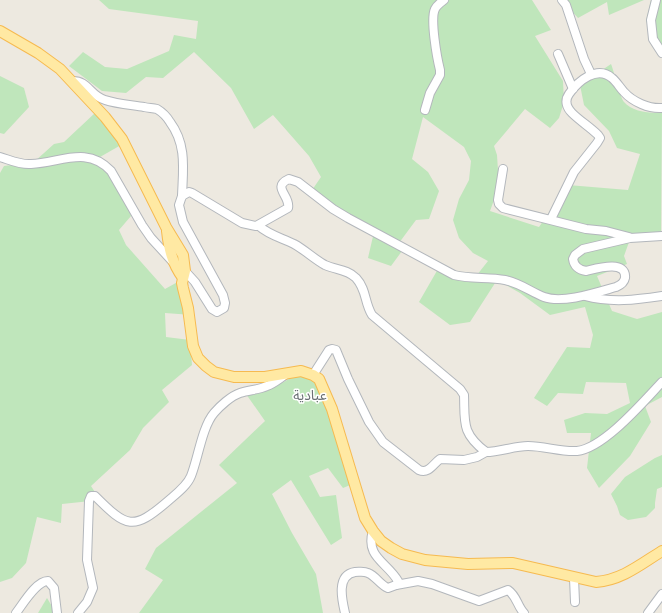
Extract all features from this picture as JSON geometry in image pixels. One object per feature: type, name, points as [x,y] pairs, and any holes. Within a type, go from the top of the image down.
[{"type":"main road","points":[[0,31],[38,53],[60,70],[114,127],[122,139],[166,227],[182,255],[184,274],[182,283],[188,308],[192,346],[198,358],[214,372],[234,377],[265,377],[301,371],[313,375],[323,384],[366,518],[373,531],[381,541],[402,554],[425,560],[468,564],[513,563],[596,582],[606,582],[617,579],[662,551]]},
{"type":"main road","points":[[166,227],[173,263],[184,274]]},
{"type":"street","points":[[425,110],[430,93],[440,75],[434,30],[434,13],[435,8],[444,0]]},
{"type":"street","points":[[562,0],[566,5],[584,59],[591,74]]},
{"type":"street","points":[[656,0],[651,20],[653,39],[662,53]]},
{"type":"street","points":[[558,54],[573,89]]},
{"type":"street","points":[[551,219],[574,172],[600,138],[577,118],[568,106],[566,102],[567,96],[573,89],[591,74],[602,73],[612,77],[625,94],[636,102],[662,108]]},
{"type":"street","points":[[72,81],[78,80],[83,82],[96,96],[106,101],[157,109],[166,116],[175,128],[180,140],[183,154],[182,196],[179,205],[183,222],[223,295],[225,303],[224,308],[217,312],[212,309],[195,282],[184,274]]},
{"type":"street","points":[[0,157],[20,163],[31,164],[89,157],[105,164],[111,171],[142,225],[151,238],[173,263]]},
{"type":"street","points":[[503,169],[498,200],[499,204],[503,208],[586,228],[606,231],[630,238]]},
{"type":"street","points":[[182,196],[189,192],[192,193],[242,223],[251,226],[259,226],[288,208],[288,202],[281,186],[285,181],[292,179],[348,218],[454,275],[464,277],[496,278],[514,282],[543,296],[551,298],[584,296],[621,284],[625,276],[623,271],[618,267],[613,266],[586,271],[582,270],[573,259],[575,255],[583,249],[630,238],[662,236]]},
{"type":"street","points":[[259,226],[267,233],[295,245],[325,265],[343,270],[355,277],[365,293],[372,315],[460,389],[464,395],[463,413],[466,427],[472,439],[486,452]]},
{"type":"street","points":[[584,296],[598,300],[631,301],[662,296]]},
{"type":"street","points":[[313,375],[329,350],[336,350],[369,422],[383,442],[419,470],[424,472],[427,471],[440,458],[464,460],[477,457],[486,452],[522,446],[565,452],[592,446],[613,430],[662,382]]},
{"type":"street","points":[[78,613],[87,602],[93,588],[87,560],[90,497],[95,496],[110,511],[126,521],[137,521],[148,517],[179,492],[190,479],[208,424],[215,412],[237,394],[267,386],[287,373]]},
{"type":"street","points":[[373,531],[370,545],[385,566],[394,574],[398,581],[396,585]]},
{"type":"street","points":[[345,613],[341,594],[345,578],[352,573],[361,572],[370,574],[388,588],[418,581],[432,584],[479,601],[508,590],[515,596],[520,609],[524,613]]},
{"type":"street","points":[[574,578],[575,602]]},
{"type":"street","points":[[16,613],[38,586],[44,581],[48,581],[54,588],[58,613]]},
{"type":"street","points":[[648,613],[662,594]]},
{"type":"green space","points":[[99,0],[532,0],[551,30],[535,36],[563,81],[564,102],[559,118],[550,128],[525,109],[494,146],[497,155],[499,186],[490,211],[539,227],[568,185],[628,190],[640,154],[617,148],[609,131],[584,105],[580,85],[611,64],[624,102],[632,108],[642,112],[662,112],[661,240],[629,242],[624,256],[627,264],[597,276],[612,311],[637,319],[662,312],[662,397],[645,406],[651,422],[630,456],[599,488],[587,468],[591,433],[567,433],[564,420],[585,413],[607,414],[630,403],[626,383],[586,382],[583,394],[558,393],[547,406],[534,398],[567,347],[590,348],[593,335],[585,307],[550,315],[520,293],[497,280],[470,322],[450,325],[419,302],[438,269],[473,280],[488,261],[473,253],[459,238],[453,220],[459,199],[469,180],[471,161],[464,147],[423,117],[412,159],[428,172],[439,191],[429,219],[416,220],[396,247],[402,251],[391,266],[368,258],[374,232],[310,193],[321,177],[309,156],[273,115],[254,129],[231,88],[194,52],[163,78],[146,77],[126,93],[102,91],[69,66],[83,52],[105,67],[127,69],[169,51],[174,35],[196,39],[198,21],[109,9]]},
{"type":"green space","points":[[562,0],[644,0],[609,15],[607,2],[578,18]]},
{"type":"green space","points":[[651,0],[662,0],[662,48],[646,21]]},
{"type":"green space","points":[[0,76],[24,88],[29,107],[4,134],[0,133]]},
{"type":"green space","points":[[95,113],[121,145],[100,157],[120,187],[131,216],[119,230],[126,245],[165,289],[183,279],[192,315],[165,313],[166,337],[190,340],[192,365],[162,390],[169,402],[143,428],[130,450],[91,486],[100,500],[62,504],[61,523],[37,517],[26,563],[12,578],[0,582],[0,173],[4,166],[34,162],[54,144],[64,142]]},
{"type":"green space","points":[[301,375],[319,381],[355,483],[343,488],[328,468],[309,476],[320,497],[336,495],[342,538],[331,545],[291,480],[272,494],[292,533],[316,574],[323,613],[139,613],[163,580],[145,569],[156,548],[237,483],[219,465],[265,421],[246,394]]},
{"type":"green space","points":[[662,455],[662,487],[657,489],[655,508],[646,517],[628,520],[620,515],[611,494],[625,477]]},
{"type":"green space","points":[[47,598],[56,613],[38,613]]},
{"type":"district","name":"عبادية","points":[[310,395]]}]
